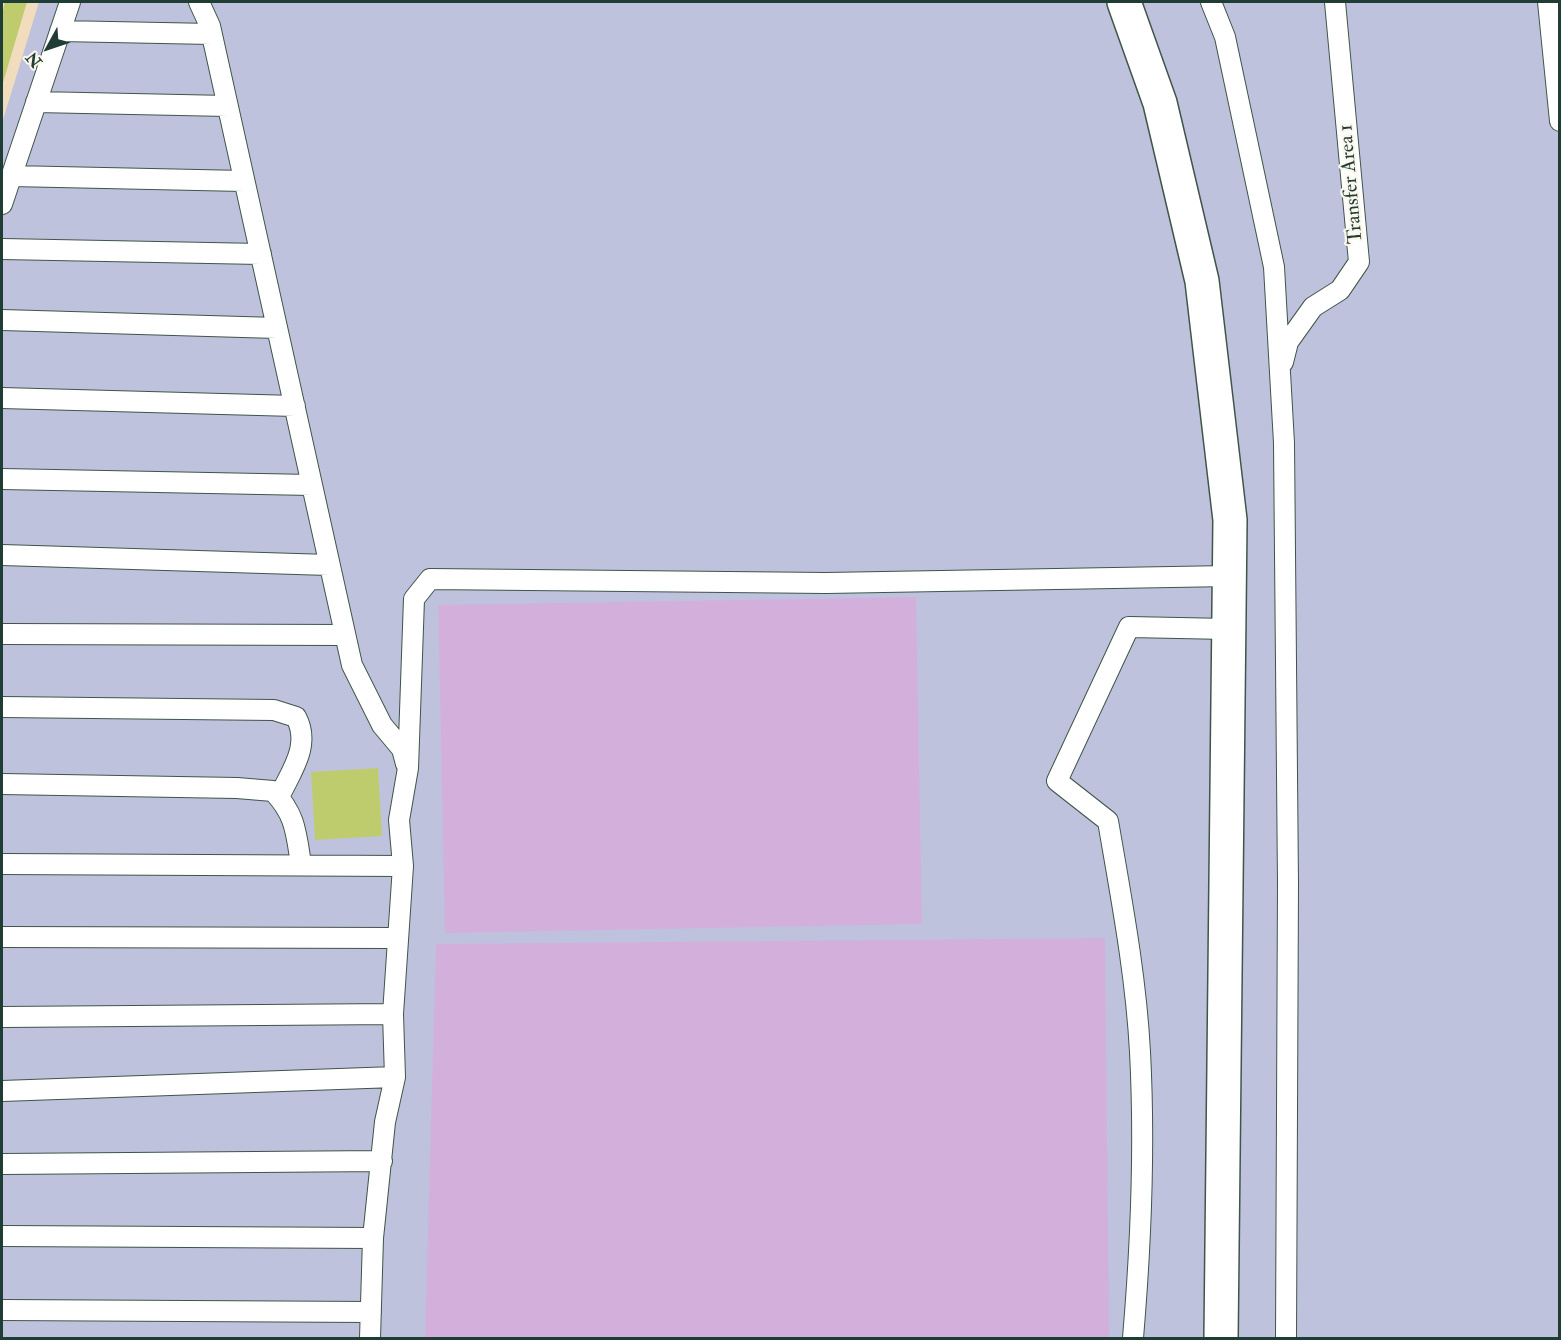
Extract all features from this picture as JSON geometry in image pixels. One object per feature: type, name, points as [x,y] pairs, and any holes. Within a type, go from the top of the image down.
[{"type":"street","points":[[1124,2],[1160,103],[1202,281],[1230,520],[1221,1338]]},
{"type":"lane","points":[[2,204],[70,2]]},
{"type":"lane","points":[[199,2],[212,34],[352,665],[382,725],[402,749],[408,768]]},
{"type":"lane","points":[[1211,2],[1225,37],[1274,267],[1281,374],[1284,443],[1288,884],[1286,1338]]},
{"type":"lane","name":"Transfer Area 1","points":[[1281,374],[1288,342],[1313,307],[1340,290],[1359,262],[1335,2]]},
{"type":"lane","points":[[1548,2],[1560,121]]},
{"type":"lane","points":[[60,31],[212,34]]},
{"type":"lane","points":[[36,102],[228,106]]},
{"type":"lane","points":[[11,176],[244,181]]},
{"type":"lane","points":[[2,249],[261,254]]},
{"type":"lane","points":[[2,320],[277,328]]},
{"type":"lane","points":[[2,398],[294,406]]},
{"type":"lane","points":[[2,479],[312,485]]},
{"type":"lane","points":[[2,555],[329,565]]},
{"type":"lane","points":[[370,1338],[373,1238],[385,1122],[395,1077],[393,1014],[396,938],[403,866],[399,820],[408,768],[414,599],[430,579],[826,583],[1229,576]]},
{"type":"lane","points":[[1133,1338],[1141,1150],[1140,1051],[1124,917],[1108,821],[1057,781],[1129,627],[1228,629]]},
{"type":"lane","points":[[2,634],[345,635]]},
{"type":"lane","points":[[2,707],[274,710],[296,717],[304,731],[300,753],[279,797]]},
{"type":"lane","points":[[2,784],[237,788],[273,791],[294,819],[301,864]]},
{"type":"lane","points":[[2,864],[403,866]]},
{"type":"lane","points":[[2,937],[396,938]]},
{"type":"lane","points":[[2,1017],[393,1014]]},
{"type":"lane","points":[[2,1091],[395,1077]]},
{"type":"lane","points":[[2,1164],[382,1161]]},
{"type":"lane","points":[[2,1236],[373,1238]]},
{"type":"lane","points":[[2,1310],[371,1312]]},
{"type":"shaded area","points":[[39,2],[1559,2],[1559,1338],[2,1338],[2,123]]},
{"type":"green space","points":[[5,2],[27,2],[2,86],[2,14]]},
{"type":"green space","points":[[378,768],[382,836],[315,840],[311,772]]},
{"type":"building","points":[[916,597],[922,924],[445,933],[438,605]]},
{"type":"building","points":[[1105,938],[1109,1338],[425,1338],[436,944]]}]
